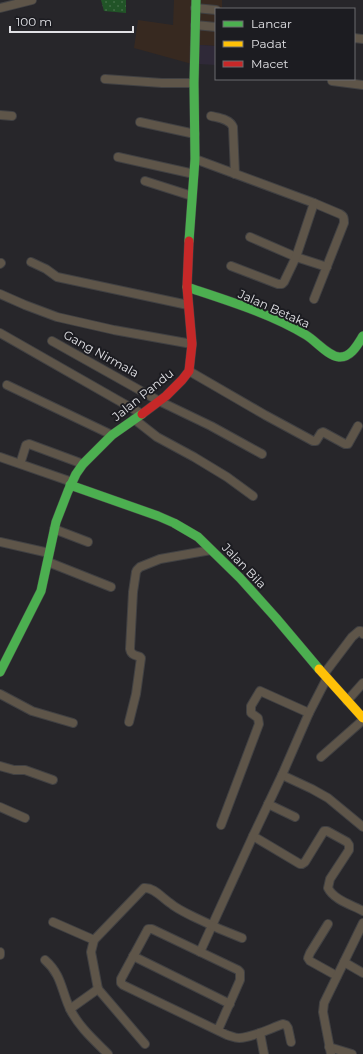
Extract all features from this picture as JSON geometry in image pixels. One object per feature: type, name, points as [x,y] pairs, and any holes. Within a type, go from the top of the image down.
[{"type":"main road","name":"Jalan Pandu","points":[[0,672],[41,592],[56,522],[71,484],[83,464],[112,435],[176,386],[189,370],[192,344],[188,305],[187,260],[195,159],[195,4]]},
{"type":"main road","name":"Jalan Betaka","points":[[187,287],[242,306],[290,327],[307,335],[339,357],[353,351],[362,341]]},
{"type":"main road","name":"Jalan Bila","points":[[71,484],[158,516],[174,523],[198,537],[240,578],[363,719]]},
{"type":"street","points":[[0,8],[32,0]]},
{"type":"street","points":[[195,4],[215,10]]},
{"type":"street","points":[[195,25],[215,27]]},
{"type":"street","points":[[105,79],[194,83]]},
{"type":"street","points":[[332,81],[363,85]]},
{"type":"street","points":[[0,115],[12,116]]},
{"type":"street","points":[[212,116],[232,123],[235,174]]},
{"type":"street","points":[[140,122],[195,134]]},
{"type":"street","points":[[118,157],[194,174]]},
{"type":"street","points":[[195,159],[314,203],[343,216],[344,223],[314,299]]},
{"type":"street","points":[[145,181],[192,196]]},
{"type":"street","points":[[231,266],[280,284],[284,282],[296,257],[314,203]]},
{"type":"street","points":[[250,237],[296,257],[327,267]]},
{"type":"street","points":[[30,262],[46,269],[57,277],[188,305]]},
{"type":"street","points":[[0,294],[57,317],[114,330],[192,344]]},
{"type":"street","points":[[0,333],[138,416],[157,437],[227,477],[253,496]]},
{"type":"street","name":"Gang Nirmala","points":[[52,341],[159,400],[262,454]]},
{"type":"street","points":[[189,370],[265,415],[313,441],[316,441],[321,433],[324,432],[345,444],[348,444],[358,426]]},
{"type":"street","points":[[7,385],[112,435]]},
{"type":"street","points":[[21,461],[26,445],[29,444],[83,464]]},
{"type":"street","points":[[0,457],[71,484]]},
{"type":"street","points":[[54,530],[88,542]]},
{"type":"street","points":[[0,542],[48,557],[111,587]]},
{"type":"street","points":[[129,722],[136,694],[141,659],[140,657],[131,654],[130,649],[133,592],[136,572],[140,567],[156,560],[211,550]]},
{"type":"street","points":[[200,952],[282,775],[325,676],[357,632],[360,631],[363,634]]},
{"type":"street","points":[[347,701],[363,682]]},
{"type":"street","points":[[221,825],[259,724],[258,718],[251,713],[251,706],[260,692],[309,713]]},
{"type":"street","points":[[0,694],[32,711],[72,723]]},
{"type":"street","points":[[320,757],[363,719]]},
{"type":"street","points":[[0,766],[14,770],[25,770],[53,780]]},
{"type":"street","points":[[282,775],[328,798],[363,827]]},
{"type":"street","points":[[268,804],[295,817]]},
{"type":"street","points":[[0,807],[25,818]]},
{"type":"street","points":[[253,836],[300,864],[305,862],[324,831],[327,831],[347,842],[349,844],[349,850],[330,879],[328,888],[337,898],[363,911]]},
{"type":"street","points":[[145,1044],[98,989],[91,952],[94,940],[144,888],[152,889],[171,904],[213,926],[242,938]]},
{"type":"street","points":[[53,922],[94,940]]},
{"type":"street","points":[[352,1054],[330,1050],[323,1007],[363,923]]},
{"type":"street","points":[[328,924],[308,958],[310,961],[337,976]]},
{"type":"street","points":[[218,1030],[240,980],[240,972],[152,929],[148,929],[121,979],[123,985],[218,1030],[235,1037],[244,1037],[260,1033],[283,1024],[286,1025],[291,1042]]},
{"type":"street","points":[[133,956],[230,1004]]},
{"type":"street","points":[[46,960],[55,970],[70,1008],[83,1028],[108,1054]]},
{"type":"street","points":[[344,962],[363,973]]},
{"type":"street","points":[[70,1008],[98,989]]},
{"type":"street","points":[[260,1033],[264,1054]]},
{"type":"shaded area","points":[[174,0],[222,0],[222,8],[215,8],[215,46],[200,45],[192,64],[134,48],[138,20],[173,25]]},
{"type":"shaded area","points":[[200,45],[215,46],[215,65],[198,64]]},
{"type":"green space","points":[[101,0],[126,0],[126,13],[104,11]]},
{"type":"traffic: fast","points":[[189,241],[195,159],[194,83],[196,0]]},
{"type":"traffic: fast","points":[[187,287],[279,320],[306,335],[326,351],[335,356],[343,357],[351,353],[363,336]]},
{"type":"traffic: fast","points":[[0,672],[41,591],[56,522],[76,474],[83,464],[112,435],[142,414]]},
{"type":"traffic: fast","points":[[70,485],[158,516],[174,523],[198,537],[240,578],[319,669]]},
{"type":"traffic: slow","points":[[319,669],[363,718]]},
{"type":"traffic: jam","points":[[142,414],[166,396],[189,371],[192,344],[187,287],[189,241]]}]
